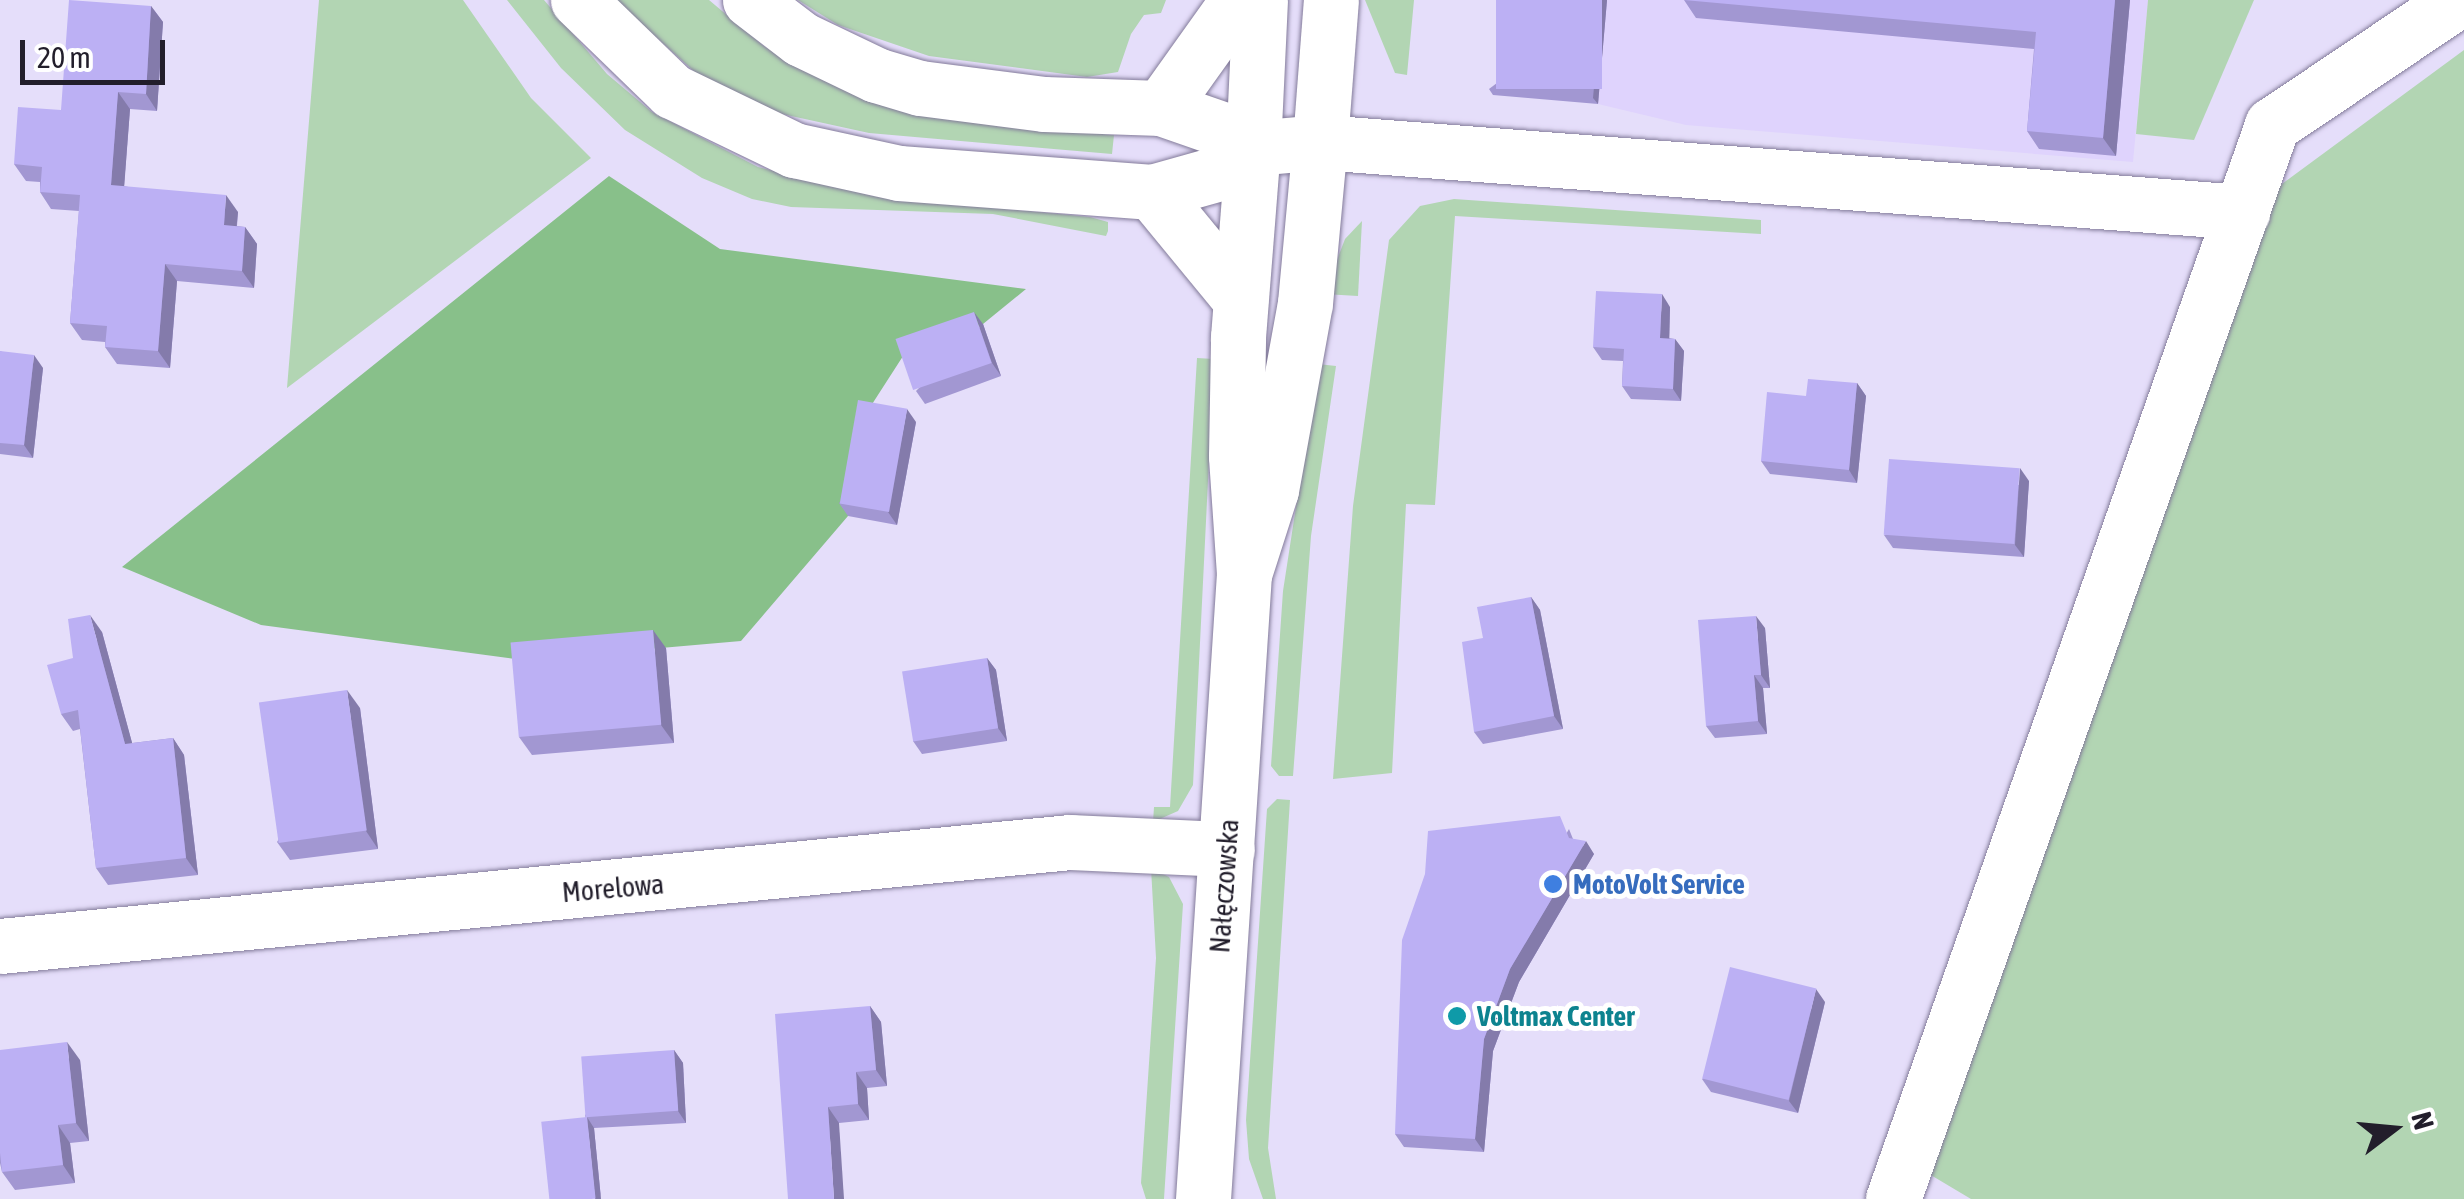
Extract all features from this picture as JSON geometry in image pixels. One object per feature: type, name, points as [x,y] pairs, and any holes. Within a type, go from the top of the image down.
[{"type":"street","points":[[578,0],[672,91],[794,150],[899,173],[1152,192],[1223,172],[1253,148],[1320,142],[2242,212]]},
{"type":"street","points":[[750,0],[832,57],[920,88],[1044,104],[1161,108],[1224,130],[1253,148]]},
{"type":"street","points":[[1161,108],[1238,0]]},
{"type":"street","name":"Nałęczowska","points":[[1203,1199],[1244,574],[1236,456],[1240,299],[1260,0]]},
{"type":"street","name":"Nałęczowska","points":[[1244,574],[1271,490],[1305,303],[1331,0]]},
{"type":"street","points":[[1894,1199],[2272,124],[2458,0]]},
{"type":"street","points":[[1152,192],[1240,299]]},
{"type":"street","name":"Morelowa","points":[[0,946],[1070,842],[1227,849]]},
{"type":"shaded area","points":[[1501,0],[2148,0],[2133,162],[1686,125],[1598,104]]},
{"type":"green space","points":[[319,0],[463,0],[531,98],[591,158],[287,388]]},
{"type":"green space","points":[[507,0],[544,0],[607,74],[652,112],[758,167],[873,196],[1090,217],[1108,222],[1108,231],[1106,236],[993,214],[791,207],[752,199],[702,178],[625,130],[561,68]]},
{"type":"green space","points":[[615,0],[709,0],[765,47],[841,89],[969,122],[1114,135],[1112,154],[869,133],[782,114],[697,74]]},
{"type":"green space","points":[[798,0],[1166,0],[1161,13],[1144,15],[1131,34],[1118,72],[1087,77],[929,56],[838,25]]},
{"type":"green space","points":[[1365,0],[1414,0],[1407,75],[1395,73]]},
{"type":"green space","points":[[2148,0],[2254,0],[2194,140],[2136,134]]},
{"type":"green space","points":[[2464,50],[2464,1199],[1971,1199],[1919,1168],[2077,763],[2212,342],[2267,195]]},
{"type":"green space","points":[[609,176],[720,249],[1026,289],[983,324],[905,353],[867,412],[848,516],[741,641],[523,660],[261,625],[122,567]]},
{"type":"green space","points":[[1454,199],[1761,220],[1761,234],[1455,216],[1435,505],[1406,504],[1392,773],[1333,779],[1353,506],[1389,240],[1420,206]]},
{"type":"green space","points":[[1362,221],[1358,296],[1324,294],[1345,239]]},
{"type":"green space","points":[[1197,358],[1214,359],[1193,785],[1178,811],[1153,822],[1154,807],[1170,807]]},
{"type":"green space","points":[[1318,364],[1336,366],[1311,536],[1293,776],[1279,776],[1271,766],[1283,591]]},
{"type":"green space","points":[[1277,799],[1290,800],[1268,1148],[1276,1199],[1263,1199],[1249,1159],[1246,1120],[1267,809]]},
{"type":"green space","points":[[1151,868],[1169,877],[1183,904],[1164,1199],[1146,1199],[1141,1183],[1156,958]]},
{"type":"building","points":[[69,0],[151,6],[146,94],[118,92],[111,185],[226,195],[224,225],[245,227],[242,271],[165,264],[158,351],[105,347],[107,326],[70,323],[80,195],[40,192],[42,167],[14,164],[18,107],[61,110]]},
{"type":"building","points":[[1496,0],[1602,0],[1602,89],[1496,89]]},
{"type":"building","points":[[1684,0],[2115,0],[2103,138],[2027,131],[2036,32]]},
{"type":"building","points":[[1596,291],[1662,294],[1660,338],[1675,339],[1673,389],[1622,386],[1624,349],[1593,347]]},
{"type":"building","points":[[974,312],[992,363],[913,390],[896,339]]},
{"type":"building","points":[[0,351],[34,355],[24,445],[0,443]]},
{"type":"building","points":[[1808,379],[1857,383],[1849,470],[1761,461],[1767,392],[1806,396]]},
{"type":"building","points":[[858,400],[907,409],[889,512],[840,503]]},
{"type":"building","points":[[1889,459],[2020,468],[2014,544],[1884,535]]},
{"type":"building","points":[[1531,597],[1554,716],[1474,732],[1462,642],[1483,638],[1477,607]]},
{"type":"building","points":[[90,615],[125,744],[173,738],[186,858],[96,868],[78,710],[61,714],[47,665],[73,658],[68,619]]},
{"type":"building","points":[[1756,616],[1761,675],[1754,675],[1758,721],[1706,726],[1698,620]]},
{"type":"building","points":[[653,630],[661,725],[519,737],[511,642]]},
{"type":"building","points":[[987,658],[998,728],[913,742],[902,671]]},
{"type":"building","points":[[347,690],[367,831],[279,843],[259,702]]},
{"type":"building","name":"Voltmax Center","points":[[1560,816],[1569,838],[1586,841],[1510,969],[1484,1039],[1475,1139],[1395,1134],[1402,940],[1425,874],[1428,831]]},
{"type":"building","points":[[1730,967],[1816,989],[1789,1100],[1702,1079]]},
{"type":"building","points":[[870,1006],[876,1070],[856,1072],[858,1104],[828,1107],[834,1199],[788,1199],[775,1014]]},
{"type":"building","points":[[67,1042],[76,1123],[58,1125],[63,1165],[2,1172],[0,1050]]},
{"type":"building","points":[[674,1050],[678,1111],[585,1117],[581,1056]]},
{"type":"building","points":[[587,1117],[596,1199],[549,1199],[541,1122]]},
{"type":"place","name":"MotoVolt Service","points":[[1553,884]]},
{"type":"place","name":"Voltmax Center","points":[[1457,1016]]}]
